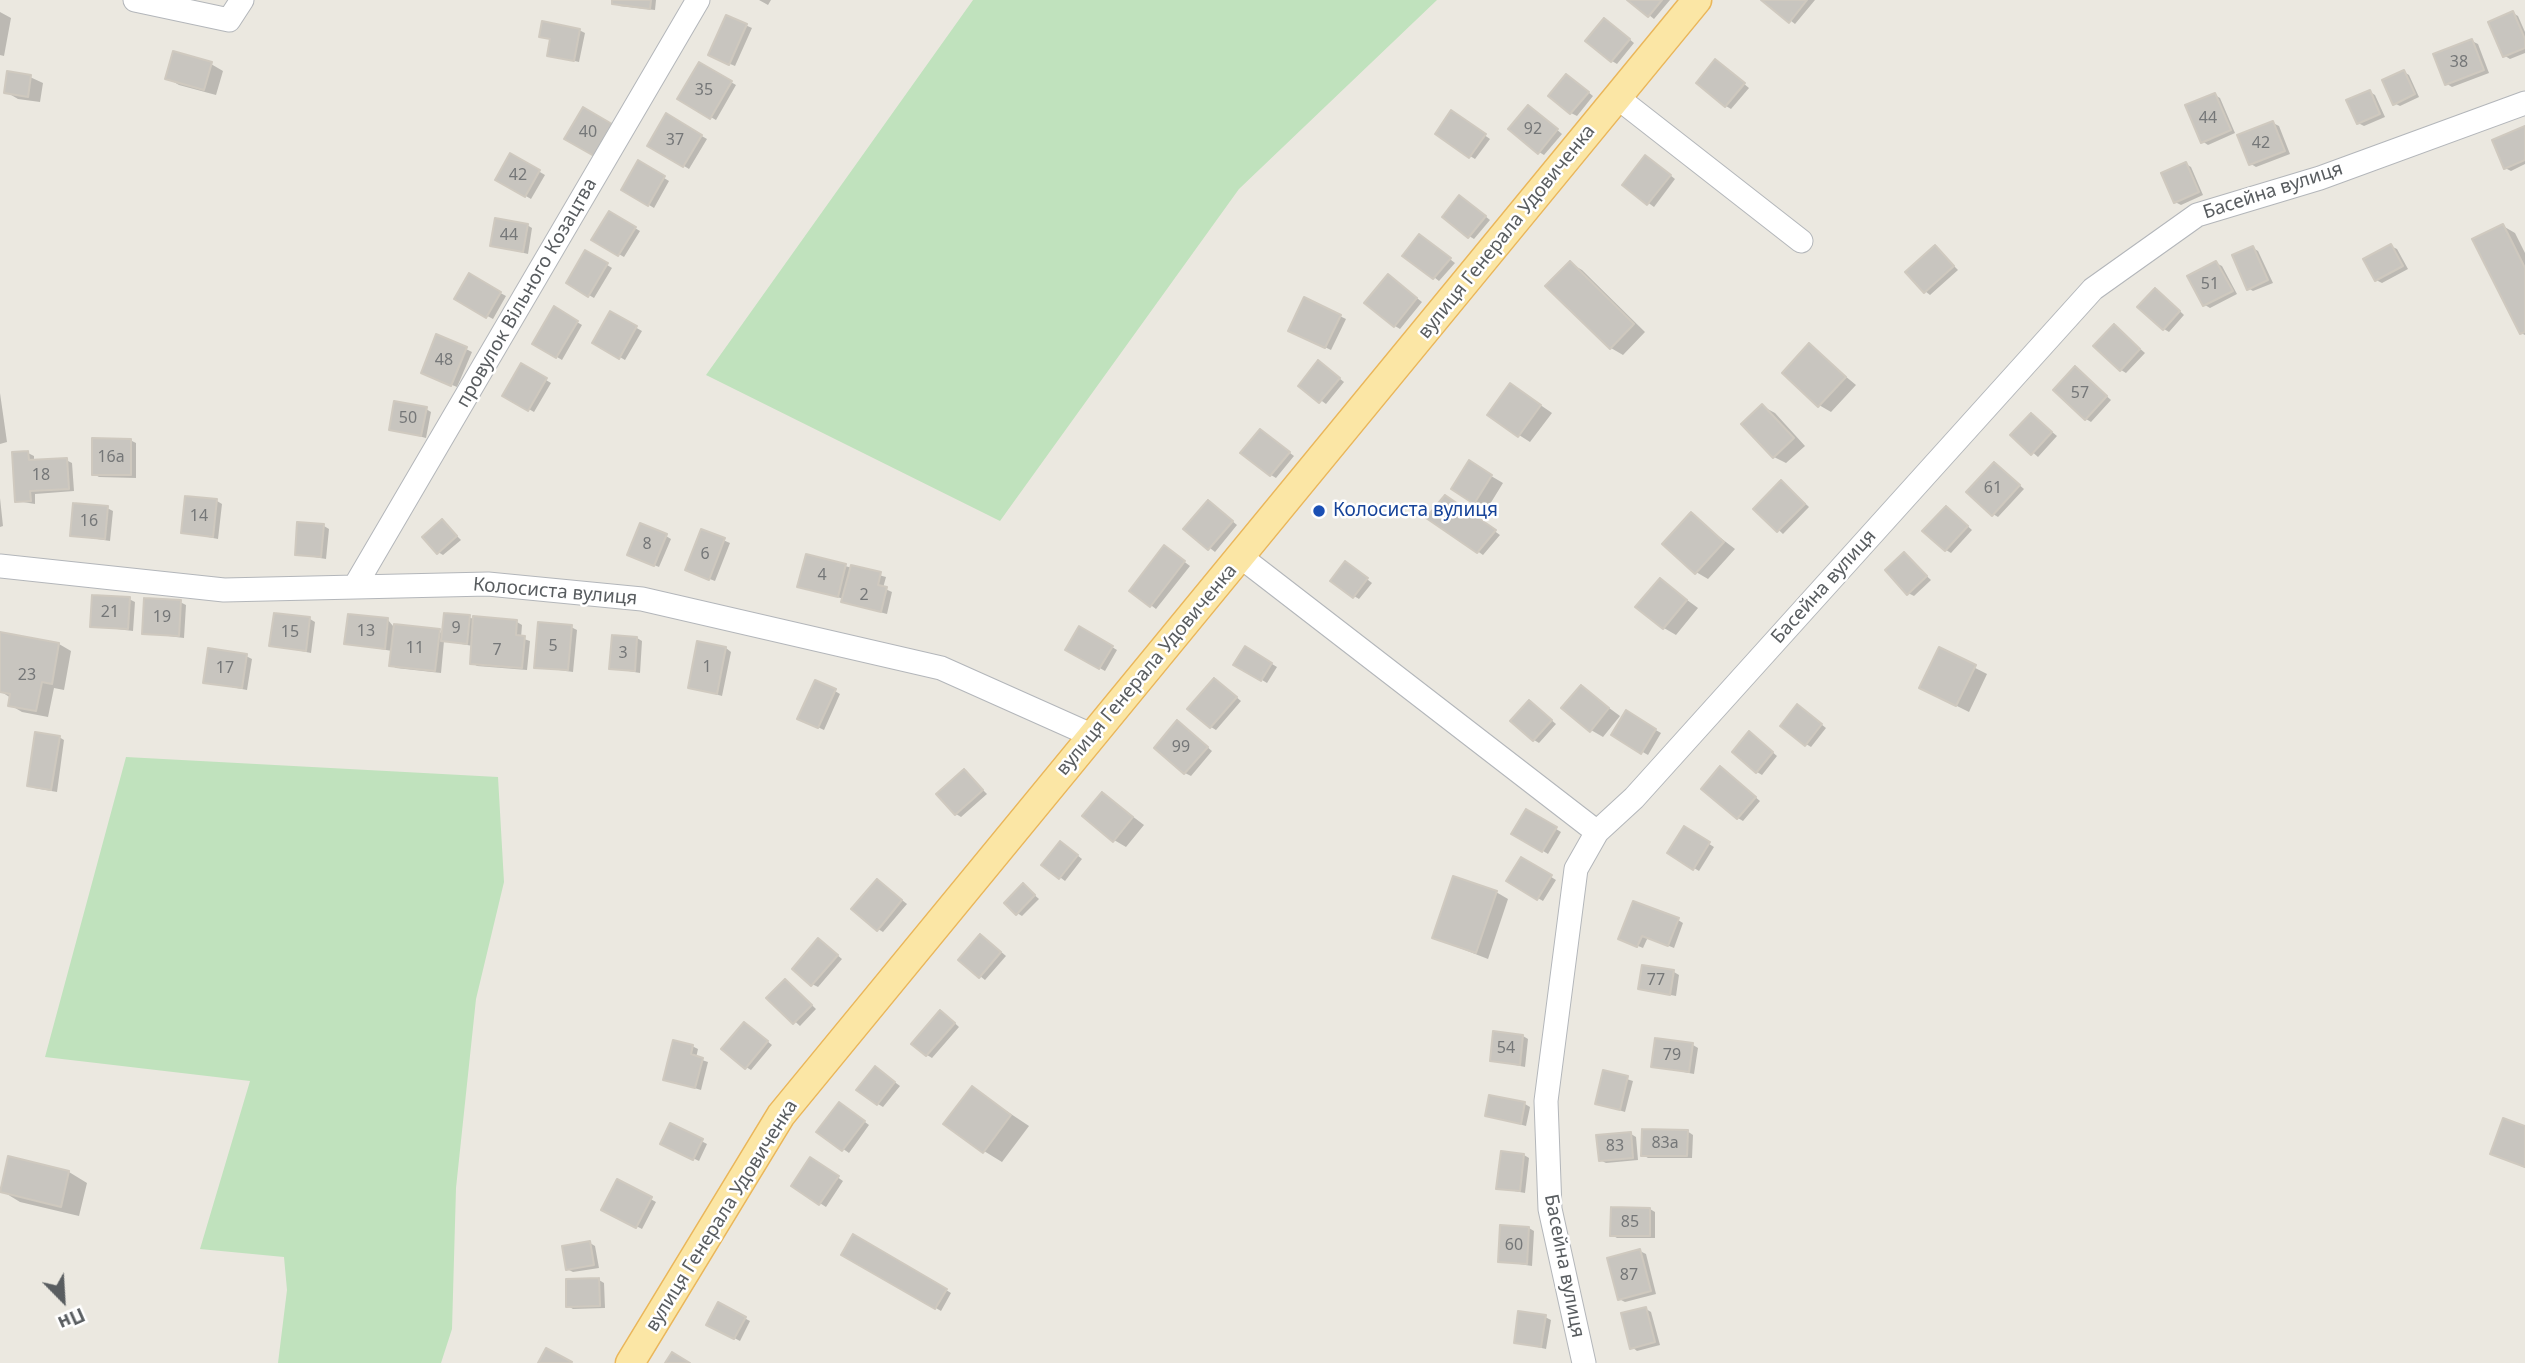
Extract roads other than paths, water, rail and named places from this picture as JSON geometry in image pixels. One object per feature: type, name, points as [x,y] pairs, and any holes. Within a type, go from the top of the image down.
[{"type":"main road","name":"вулиця Генерала Удовиченка","points":[[630,1363],[781,1115],[1697,0]]},
{"type":"street","points":[[135,0],[229,20],[242,0]]},
{"type":"street","name":"провулок Вільного Козацтва","points":[[355,586],[698,0]]},
{"type":"street","points":[[1618,97],[1801,241]]},
{"type":"street","name":"Басейна вулиця","points":[[1584,1363],[1550,1209],[1546,1101],[1576,869],[1597,832],[1634,798],[2093,289],[2197,215],[2320,178],[2525,103]]},
{"type":"street","points":[[1241,558],[1597,832]]},
{"type":"street","name":"Колосиста вулиця","points":[[0,566],[224,590],[488,584],[642,599],[941,668],[1091,735]]},
{"type":"place","name":"Колосиста вулиця","points":[[1319,511]]}]
